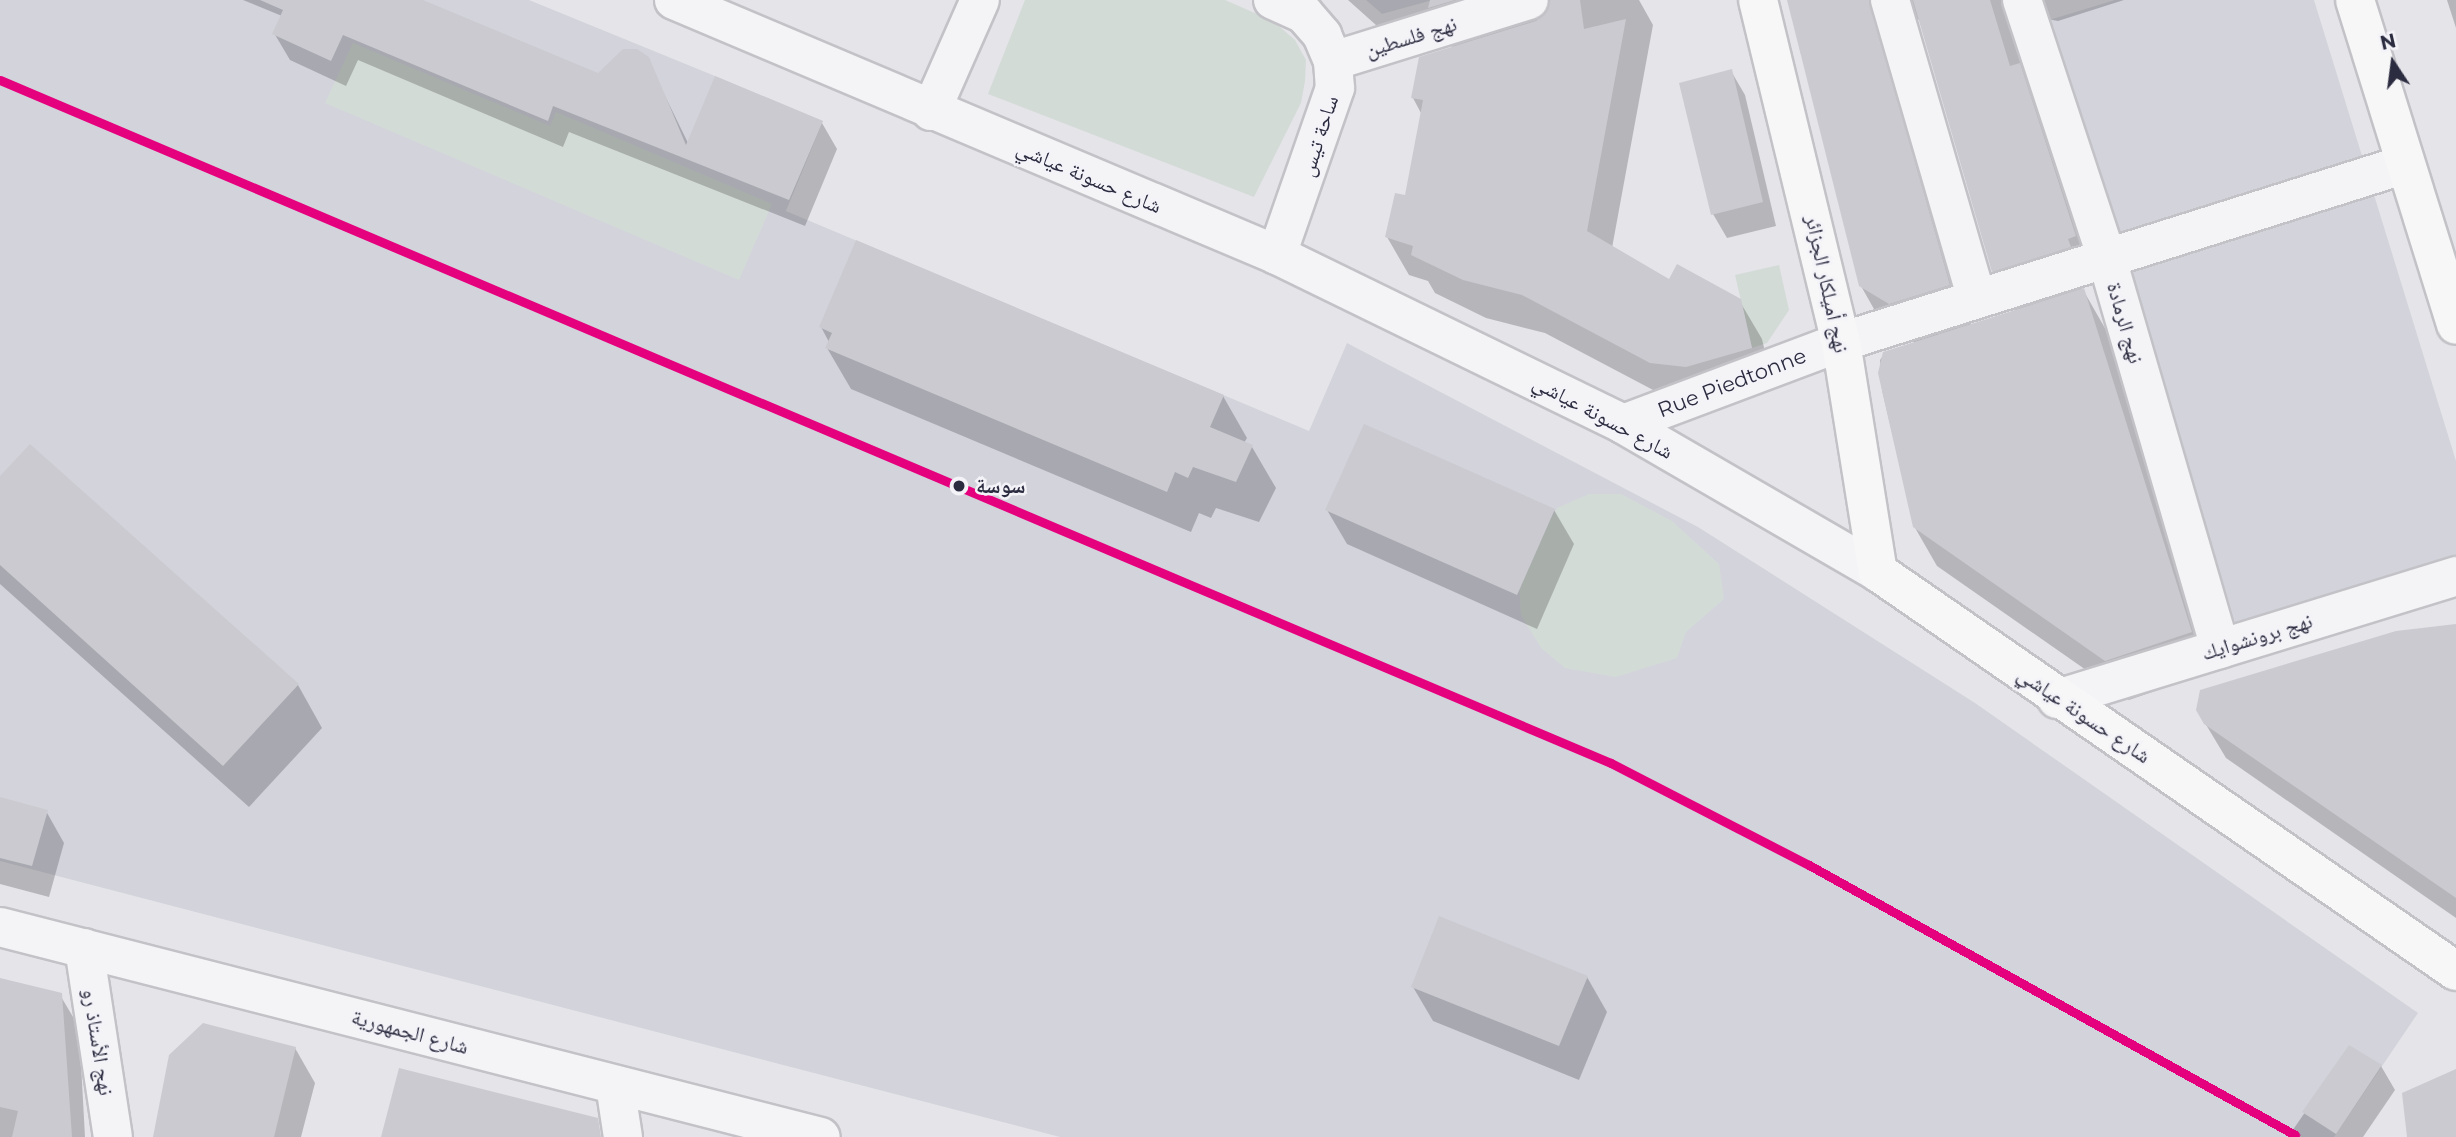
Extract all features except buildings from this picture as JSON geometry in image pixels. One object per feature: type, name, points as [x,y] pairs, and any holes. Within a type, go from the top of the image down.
[{"type":"main road","name":"نهج أميلكار الجزائر","points":[[1758,0],[1841,342],[1878,572]]},
{"type":"main road","points":[[2355,0],[2455,321]]},
{"type":"main road","name":"شارع حسونة عياشي","points":[[1878,572],[2057,699],[2456,971]]},
{"type":"street","name":"شارع حسونة عياشي","points":[[674,0],[1277,255],[1623,424],[1878,572]]},
{"type":"street","points":[[931,110],[980,0]]},
{"type":"street","name":"ساحة تيس","points":[[1273,0],[1304,14],[1322,35],[1333,61],[1335,88],[1329,116],[1277,255]]},
{"type":"street","name":"نهج فلسطين","points":[[1333,61],[1529,0]]},
{"type":"street","points":[[1890,0],[1977,299]]},
{"type":"street","name":"نهج الرمادة","points":[[2022,0],[2106,259],[2220,649]]},
{"type":"street","name":"Rue Piedtonne","points":[[1623,424],[1841,342],[2406,164]]},
{"type":"street","name":"نهج برونشوايك","points":[[2057,699],[2456,576]]},
{"type":"street","name":"شارع الجمهورية","points":[[0,927],[821,1137]]},
{"type":"street","name":"نهج الأستاذ رو","points":[[84,948],[113,1137]]},
{"type":"street","points":[[615,1085],[623,1137]]},
{"type":"shaded area","points":[[0,0],[529,0],[823,121],[786,211],[1309,431],[1347,343],[1698,527],[1975,703],[2418,1013],[2334,1137],[1060,1137],[0,861]]},
{"type":"shaded area","points":[[1025,0],[1225,0],[1273,21],[1295,40],[1306,60],[1305,81],[1301,103],[1254,197],[988,94]]},
{"type":"shaded area","points":[[1366,0],[1433,0],[1382,14]]},
{"type":"shaded area","points":[[2115,0],[2314,0],[2456,461],[2456,558],[2236,625],[2049,20]]},
{"type":"shaded area","points":[[353,43],[550,126],[556,112],[772,204],[739,280],[325,103]]},
{"type":"shaded area","points":[[1779,265],[1789,310],[1767,343],[1752,348],[1735,275]]},
{"type":"shaded area","points":[[1589,494],[1621,494],[1672,521],[1719,564],[1724,599],[1686,632],[1677,658],[1616,677],[1565,668],[1541,648],[1521,615],[1519,584],[1532,551],[1557,508]]},
{"type":"transit line","points":[[0,80],[1611,763],[1809,865],[2295,1135]]},
{"type":"place","name":"سوسة","points":[[959,486]]}]
